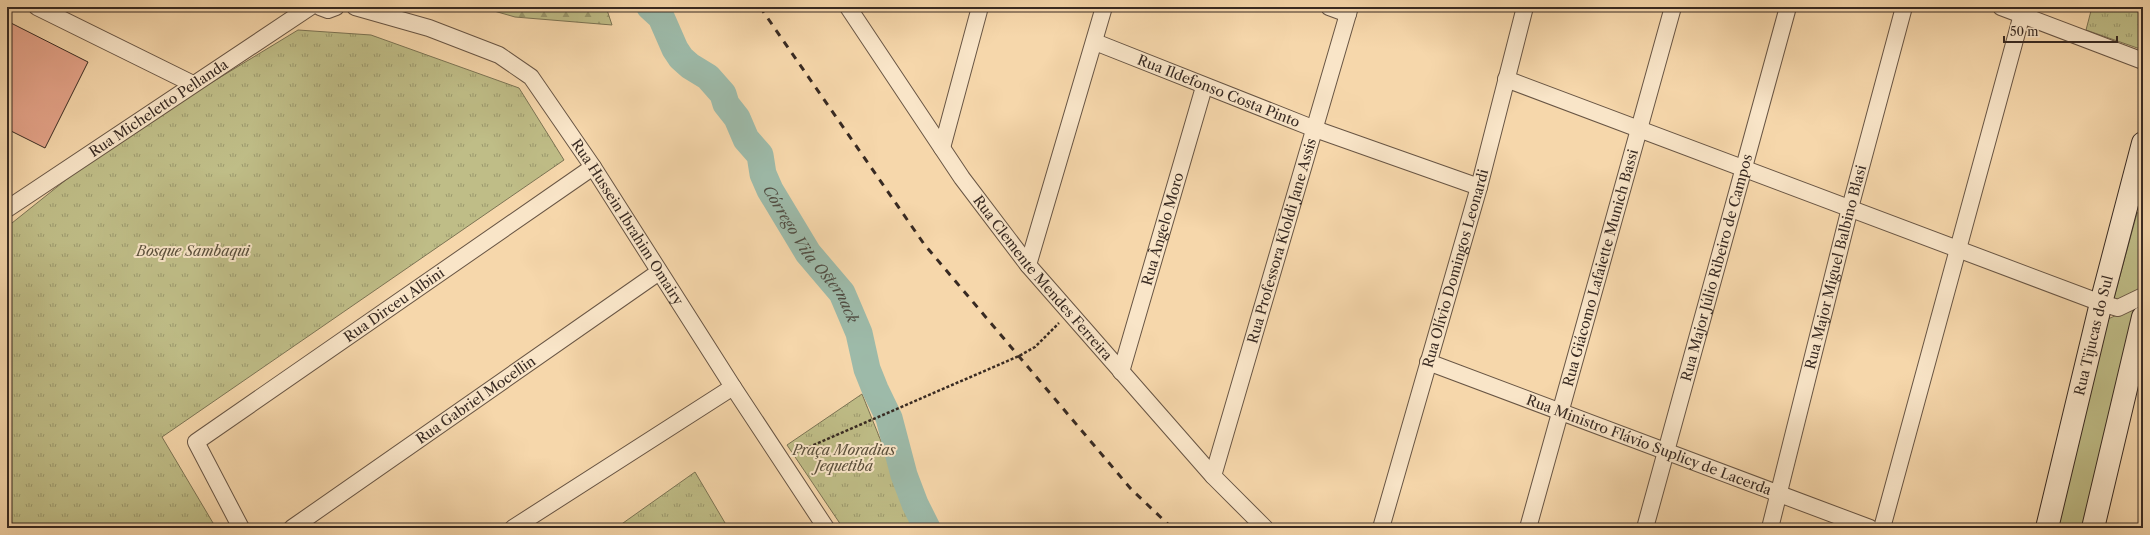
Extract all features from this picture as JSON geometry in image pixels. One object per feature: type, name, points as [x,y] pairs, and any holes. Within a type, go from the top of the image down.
[{"type":"main road","name":"Rua Tijucas do Sul","points":[[2047,528],[2101,303],[2143,143]]},
{"type":"main road","points":[[2124,214],[2133,205],[2143,202]]},
{"type":"main road","points":[[2094,528],[2142,321]]},
{"type":"street","points":[[37,7],[194,84]]},
{"type":"street","points":[[309,8],[328,10],[336,7]]},
{"type":"street","name":"Rua Hussein Ibrahim Omairy","points":[[355,7],[429,28],[499,55],[532,77],[593,167],[732,387],[782,459],[826,528]]},
{"type":"street","points":[[942,148],[980,7]]},
{"type":"street","points":[[1028,265],[1095,42],[1104,7]]},
{"type":"street","points":[[1329,7],[1349,11]]},
{"type":"street","name":"Rua Olívio Domingos Leonardi","points":[[1381,528],[1479,187],[1525,7]]},
{"type":"street","name":"Rua Giácomo Lafaiette Munich Bassi","points":[[1528,528],[1673,7]]},
{"type":"street","name":"Rua Major Júlio Ribeiro de Campos","points":[[1645,528],[1788,7]]},
{"type":"street","name":"Rua Major Miguel Balbino Blasi","points":[[1770,528],[1780,494],[1850,208],[1904,7]]},
{"type":"street","points":[[2001,7],[2023,11],[2143,60]]},
{"type":"street","name":"Rua Micheletto Pellanda","points":[[7,209],[309,8]]},
{"type":"street","name":"Rua Clemente Mendes Ferreira","points":[[855,11],[962,178],[1028,265],[1213,476],[1264,528]]},
{"type":"street","name":"Rua Professora Kloldi Jane Assis","points":[[1213,476],[1349,11]]},
{"type":"street","points":[[1882,528],[2023,11]]},
{"type":"street","name":"Rua Ildefonso Costa Pinto","points":[[1095,42],[1315,130],[1479,187]]},
{"type":"street","points":[[1506,79],[2101,303],[2118,308],[2143,296]]},
{"type":"street","name":"Rua Ângelo Moro","points":[[1121,372],[1204,86]]},
{"type":"street","name":"Rua Dirceu Albini","points":[[241,528],[196,442],[593,167]]},
{"type":"street","name":"Rua Gabriel Mocellin","points":[[292,528],[659,272]]},
{"type":"street","name":"Rua Ministro Flávio Suplicy de Lacerda","points":[[1428,362],[1870,528]]},
{"type":"street","points":[[513,528],[732,387]]},
{"type":"path","points":[[782,459],[1018,356],[1035,347],[1069,312]]},
{"type":"green space","points":[[480,7],[606,7],[612,25],[515,17]]},
{"type":"green space","points":[[2092,7],[2143,7],[2143,50],[2086,30]]},
{"type":"green space","name":"Bosque Sambaqui","points":[[298,30],[371,35],[519,88],[564,160],[162,437],[216,528],[7,528],[7,227],[112,143]]},
{"type":"green space","points":[[2143,210],[2143,286],[2121,301],[2114,298],[2137,213]]},
{"type":"green space","points":[[2139,305],[2084,528],[2056,528],[2108,319]]},
{"type":"green space","name":"Praça Moradias Jequetibá","points":[[862,394],[916,528],[843,528],[787,445]]},
{"type":"green space","points":[[695,472],[728,528],[616,528]]},
{"type":"building","points":[[7,21],[88,62],[45,148],[7,129]]},
{"type":"waterway","name":"Córrego Vila Osternack","points":[[650,7],[661,17],[675,49],[681,58],[690,66],[708,77],[723,94],[726,104],[737,118],[746,139],[760,155],[763,174],[770,190],[808,253],[842,293],[859,333],[867,369],[889,418],[904,475],[915,504],[927,528]]},
{"type":"railway","points":[[760,7],[924,244],[1131,489],[1172,528]]}]
